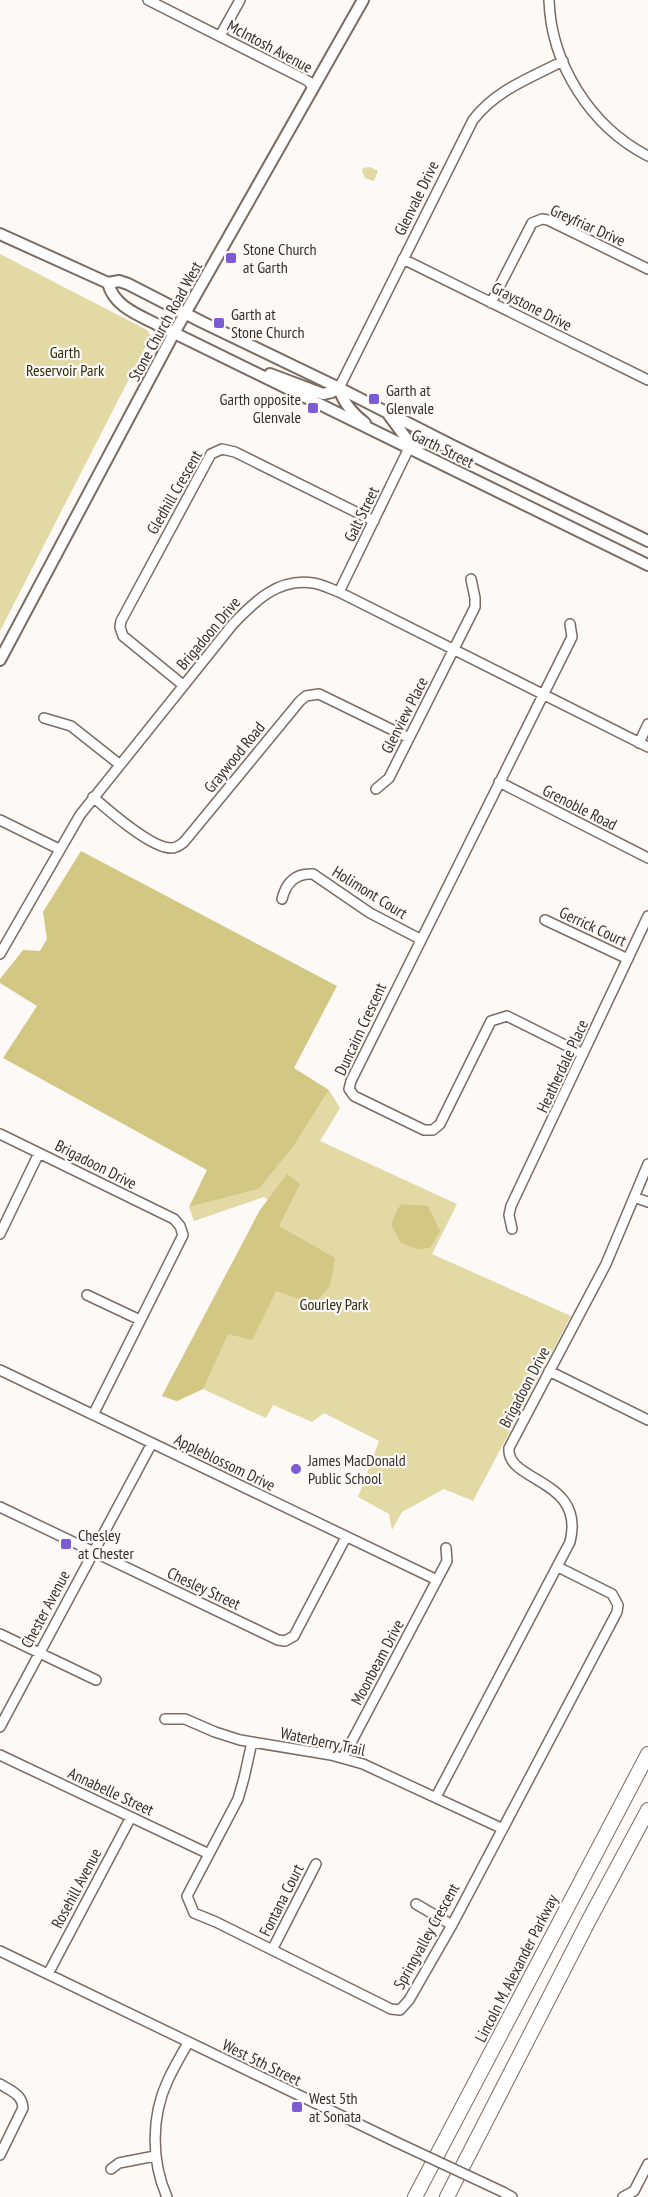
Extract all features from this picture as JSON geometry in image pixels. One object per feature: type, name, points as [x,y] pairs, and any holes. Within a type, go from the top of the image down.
[{"type":"highway","name":"Lincoln M. Alexander Parkway","points":[[415,2195],[648,1754]]},
{"type":"highway","points":[[448,2196],[648,1810]]},
{"type":"main road","name":"Stone Church Road West","points":[[0,660],[174,333],[363,0]]},
{"type":"main road","name":"Garth Street","points":[[0,234],[108,283],[118,281],[128,284],[648,540]]},
{"type":"main road","name":"Garth Street","points":[[108,283],[110,292],[117,303],[174,333],[648,565]]},
{"type":"main road","points":[[231,362],[323,394],[339,388],[347,405],[362,421],[380,434]]},
{"type":"main road","points":[[385,410],[402,431],[409,448],[416,443],[453,446]]},
{"type":"street","name":"McIntosh Avenue","points":[[148,0],[308,81],[313,87]]},
{"type":"street","points":[[220,36],[240,0]]},
{"type":"street","points":[[549,0],[549,15],[557,49],[569,76],[603,123],[633,148],[648,156]]},
{"type":"street","name":"Glenvale Drive","points":[[339,388],[462,139],[482,108],[506,89],[563,61]]},
{"type":"street","name":"Greyfriar Drive","points":[[491,303],[532,224],[542,219],[648,269]]},
{"type":"street","name":"Graystone Drive","points":[[403,259],[648,380]]},
{"type":"street","name":"Galt Street","points":[[339,592],[409,448]]},
{"type":"street","name":"Gledhill Crescent","points":[[183,685],[123,636],[120,627],[162,542],[211,454],[222,449],[235,452],[374,521]]},
{"type":"street","name":"Glenview Place","points":[[376,789],[389,778],[475,607],[476,598],[471,579]]},
{"type":"street","name":"Brigadoon Drive","points":[[0,954],[59,849],[93,797],[232,624],[255,600],[283,585],[313,583],[339,592],[644,745]]},
{"type":"street","name":"Duncairn Crescent","points":[[570,624],[572,637],[420,939],[351,1080],[349,1089],[354,1096],[424,1130],[433,1130],[440,1124],[491,1021],[507,1016],[583,1054]]},
{"type":"street","name":"Graywood Road","points":[[93,797],[132,829],[166,847],[174,848],[184,842],[306,696],[319,694],[409,738]]},
{"type":"street","points":[[44,718],[72,726],[119,764]]},
{"type":"street","points":[[644,745],[648,724]]},
{"type":"street","name":"Grenoble Road","points":[[499,782],[648,858]]},
{"type":"street","points":[[0,820],[59,849]]},
{"type":"street","name":"Holimont Court","points":[[282,899],[286,888],[295,877],[303,873],[313,874],[369,914],[420,939]]},
{"type":"street","name":"Heatherdale Place","points":[[512,1229],[509,1215],[511,1206],[648,916]]},
{"type":"street","name":"Gerrick Court","points":[[545,920],[628,959]]},
{"type":"street","name":"Brigadoon Drive","points":[[0,1134],[174,1220],[180,1226],[183,1235],[93,1415]]},
{"type":"street","points":[[0,1234],[39,1153]]},
{"type":"street","name":"Brigadoon Drive","points":[[436,1797],[558,1567],[571,1537],[571,1519],[567,1507],[553,1489],[514,1464],[509,1452],[511,1443],[606,1264],[648,1164]]},
{"type":"street","points":[[634,1197],[648,1202]]},
{"type":"street","points":[[87,1294],[140,1320]]},
{"type":"street","name":"Appleblossom Drive","points":[[0,1370],[437,1580]]},
{"type":"street","points":[[549,1371],[648,1420]]},
{"type":"street","name":"Chester Avenue","points":[[0,1727],[152,1443]]},
{"type":"street","name":"Chesley Street","points":[[0,1508],[278,1641],[285,1641],[294,1636],[346,1537]]},
{"type":"street","name":"Moonbeam Drive","points":[[343,1758],[447,1561],[446,1548]]},
{"type":"street","name":"Springvalley Crescent","points":[[252,1742],[240,1792],[187,1896],[194,1913],[392,2009],[400,2010],[409,2000],[452,1925],[501,1828],[617,1612],[618,1605],[612,1594],[558,1567]]},
{"type":"street","points":[[0,1634],[96,1680]]},
{"type":"street","name":"Waterberry Trail","points":[[165,1719],[185,1719],[215,1732],[252,1742],[343,1758],[371,1767],[501,1828]]},
{"type":"street","name":"Annabelle Street","points":[[0,1755],[209,1854]]},
{"type":"street","name":"Rosehill Avenue","points":[[48,1974],[130,1817]]},
{"type":"street","name":"Fontana Court","points":[[272,1950],[316,1864]]},
{"type":"street","points":[[416,1904],[452,1925]]},
{"type":"street","name":"West 5th Street","points":[[0,1951],[512,2197]]},
{"type":"street","points":[[167,2197],[155,2157],[159,2102],[188,2043]]},
{"type":"street","points":[[0,2084],[18,2095],[23,2108],[0,2155]]},
{"type":"street","points":[[111,2169],[118,2163],[155,2157]]},
{"type":"street","points":[[624,2197],[634,2194],[648,2164]]},
{"type":"green space","points":[[370,167],[378,171],[374,181],[365,178],[362,171],[363,168]]},
{"type":"green space","name":"Garth Reservoir Park","points":[[0,254],[147,330],[151,336],[0,631]]},
{"type":"green space","name":"Gourley Park","points":[[329,1090],[340,1108],[320,1141],[457,1204],[432,1254],[571,1316],[473,1501],[444,1489],[402,1512],[392,1530],[389,1514],[358,1497],[379,1441],[324,1413],[312,1422],[273,1405],[266,1418],[203,1389],[177,1401],[162,1396],[260,1210],[268,1200],[264,1197],[194,1221],[189,1207],[259,1189],[293,1147]]},
{"type":"shaded area","points":[[81,851],[337,986],[294,1068],[329,1090],[293,1147],[259,1189],[189,1207],[207,1170],[3,1058],[37,1006],[0,983],[0,979],[23,950],[40,951],[47,939],[43,912]]},
{"type":"shaded area","points":[[287,1174],[300,1184],[279,1226],[335,1258],[330,1286],[314,1304],[276,1291],[252,1340],[228,1334],[203,1389],[177,1401],[162,1396],[260,1210]]},
{"type":"shaded area","points":[[402,1204],[428,1206],[440,1231],[430,1248],[416,1249],[401,1243],[391,1225]]},
{"type":"place","name":"Stone Church at Garth","points":[[231,258]]},
{"type":"place","name":"Garth at Stone Church","points":[[219,323]]},
{"type":"place","name":"Garth at Glenvale","points":[[374,399]]},
{"type":"place","name":"Garth opposite Glenvale","points":[[313,408]]},
{"type":"place","name":"James MacDonald Public School","points":[[296,1469]]},
{"type":"place","name":"Chesley at Chester","points":[[66,1544]]},
{"type":"place","name":"West 5th at Sonata","points":[[297,2107]]}]
